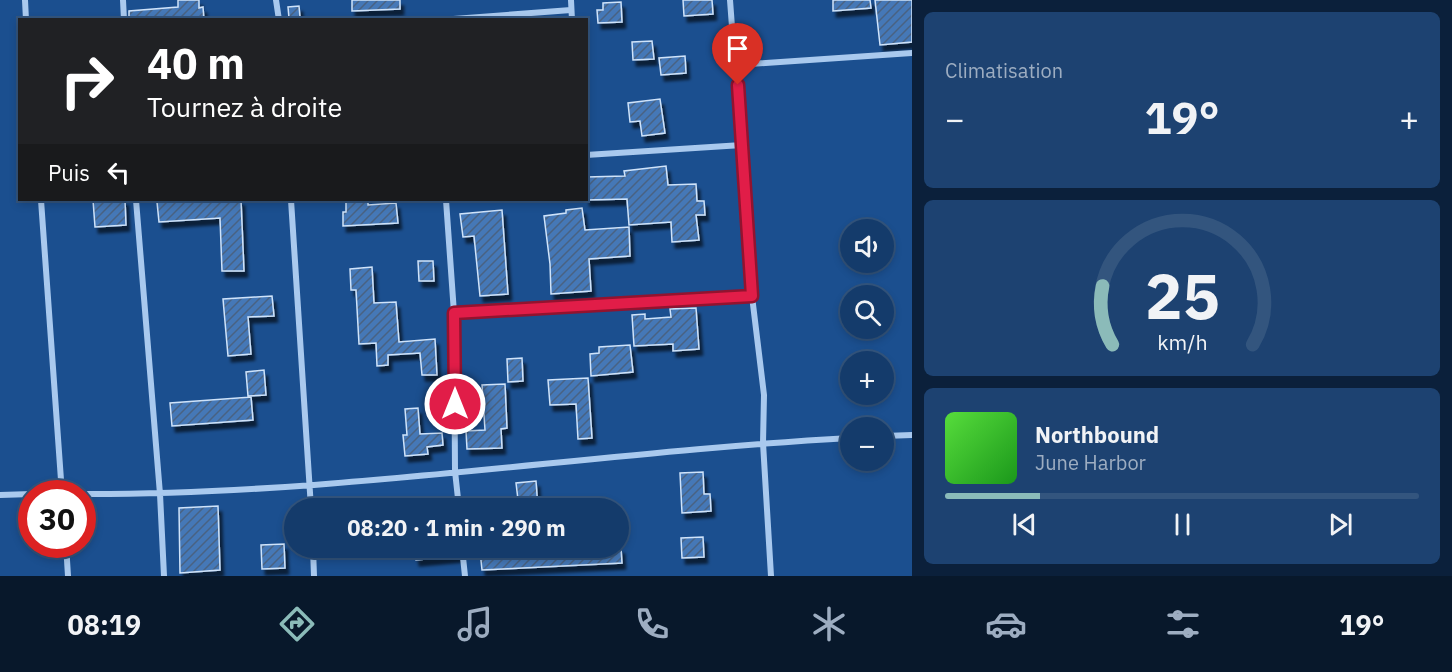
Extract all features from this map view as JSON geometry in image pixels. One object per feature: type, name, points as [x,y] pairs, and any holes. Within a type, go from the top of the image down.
[{"type":"street","points":[[24,0],[26,18]]},
{"type":"street","points":[[123,0],[124,18]]},
{"type":"street","points":[[276,0],[279,18]]},
{"type":"street","points":[[571,0],[572,18]]},
{"type":"street","points":[[730,0],[752,296],[764,395],[763,443],[771,576]]},
{"type":"street","points":[[466,18],[571,10]]},
{"type":"street","points":[[736,65],[912,53]]},
{"type":"street","points":[[588,155],[742,146]]},
{"type":"street","points":[[41,201],[62,480]]},
{"type":"street","points":[[136,201],[160,494],[164,576]]},
{"type":"street","points":[[291,201],[311,498]]},
{"type":"street","points":[[446,201],[454,313],[455,471],[458,498]]},
{"type":"street","points":[[454,313],[752,296]]},
{"type":"street","points":[[894,436],[912,435]]},
{"type":"street","points":[[96,494],[160,494],[310,485],[763,443],[840,439]]},
{"type":"street","points":[[0,494],[18,494]]},
{"type":"street","points":[[67,558],[68,576]]},
{"type":"street","points":[[313,558],[314,576]]},
{"type":"street","points":[[463,558],[465,576]]},
{"type":"building","points":[[178,0],[199,0],[199,8],[203,7],[204,18],[129,18],[129,11],[178,7]]},
{"type":"building","points":[[352,0],[400,0],[400,9],[352,11]]},
{"type":"building","points":[[683,0],[712,0],[713,14],[684,16]]},
{"type":"building","points":[[833,0],[870,0],[871,8],[833,11]]},
{"type":"building","points":[[875,0],[912,0],[912,42],[880,45]]},
{"type":"building","points":[[621,2],[622,22],[598,23],[597,10],[603,10],[603,3]]},
{"type":"building","points":[[299,6],[300,17],[289,18],[288,7]]},
{"type":"building","points":[[652,41],[654,59],[633,60],[632,42]]},
{"type":"building","points":[[685,56],[686,73],[661,75],[659,58]]},
{"type":"building","points":[[660,99],[665,133],[642,136],[640,121],[630,122],[628,103]]},
{"type":"building","points":[[666,166],[668,185],[696,184],[697,201],[704,201],[705,215],[696,215],[699,240],[672,242],[671,222],[629,225],[627,199],[588,200],[588,177],[625,176],[624,171]]},
{"type":"building","points":[[93,201],[125,201],[126,225],[95,227]]},
{"type":"building","points":[[241,201],[244,271],[222,271],[220,218],[159,222],[157,202]]},
{"type":"building","points":[[346,201],[368,201],[368,205],[396,203],[398,223],[343,226],[343,212],[346,212]]},
{"type":"building","points":[[582,208],[585,230],[629,227],[630,256],[589,259],[591,291],[551,294],[544,216]]},
{"type":"building","points":[[502,210],[508,294],[480,296],[474,236],[463,237],[460,214]]},
{"type":"building","points":[[418,261],[433,261],[434,281],[419,281]]},
{"type":"building","points":[[372,267],[374,303],[396,302],[399,342],[435,339],[437,375],[422,375],[420,353],[388,355],[388,365],[377,366],[376,343],[359,344],[356,290],[351,290],[350,269]]},
{"type":"building","points":[[272,296],[274,316],[248,317],[251,354],[228,356],[223,299]]},
{"type":"building","points":[[696,308],[699,349],[673,351],[673,344],[634,346],[632,315],[645,314],[645,319],[671,317],[670,309]]},
{"type":"building","points":[[630,345],[633,372],[591,376],[590,354],[599,353],[599,347]]},
{"type":"building","points":[[522,358],[523,381],[508,382],[507,359]]},
{"type":"building","points":[[264,370],[266,395],[248,396],[246,372]]},
{"type":"building","points":[[588,378],[592,438],[578,439],[576,404],[550,405],[548,380]]},
{"type":"building","points":[[505,384],[507,428],[501,429],[502,448],[467,449],[466,431],[485,430],[482,385]]},
{"type":"building","points":[[251,397],[253,420],[172,426],[170,403]]},
{"type":"building","points":[[418,408],[420,434],[442,433],[443,445],[427,447],[428,454],[405,456],[403,435],[407,435],[405,409]]},
{"type":"building","points":[[703,472],[704,494],[710,494],[711,511],[682,513],[680,473]]},
{"type":"building","points":[[536,481],[537,498],[518,498],[516,483]]},
{"type":"building","points":[[218,506],[220,570],[180,573],[179,508]]},
{"type":"building","points":[[703,537],[704,557],[682,558],[681,538]]},
{"type":"building","points":[[284,544],[285,568],[262,569],[261,545]]},
{"type":"building","points":[[481,558],[622,558],[622,563],[482,570]]},
{"type":"route","points":[[455,404],[454,313],[752,296],[738,85]]}]
